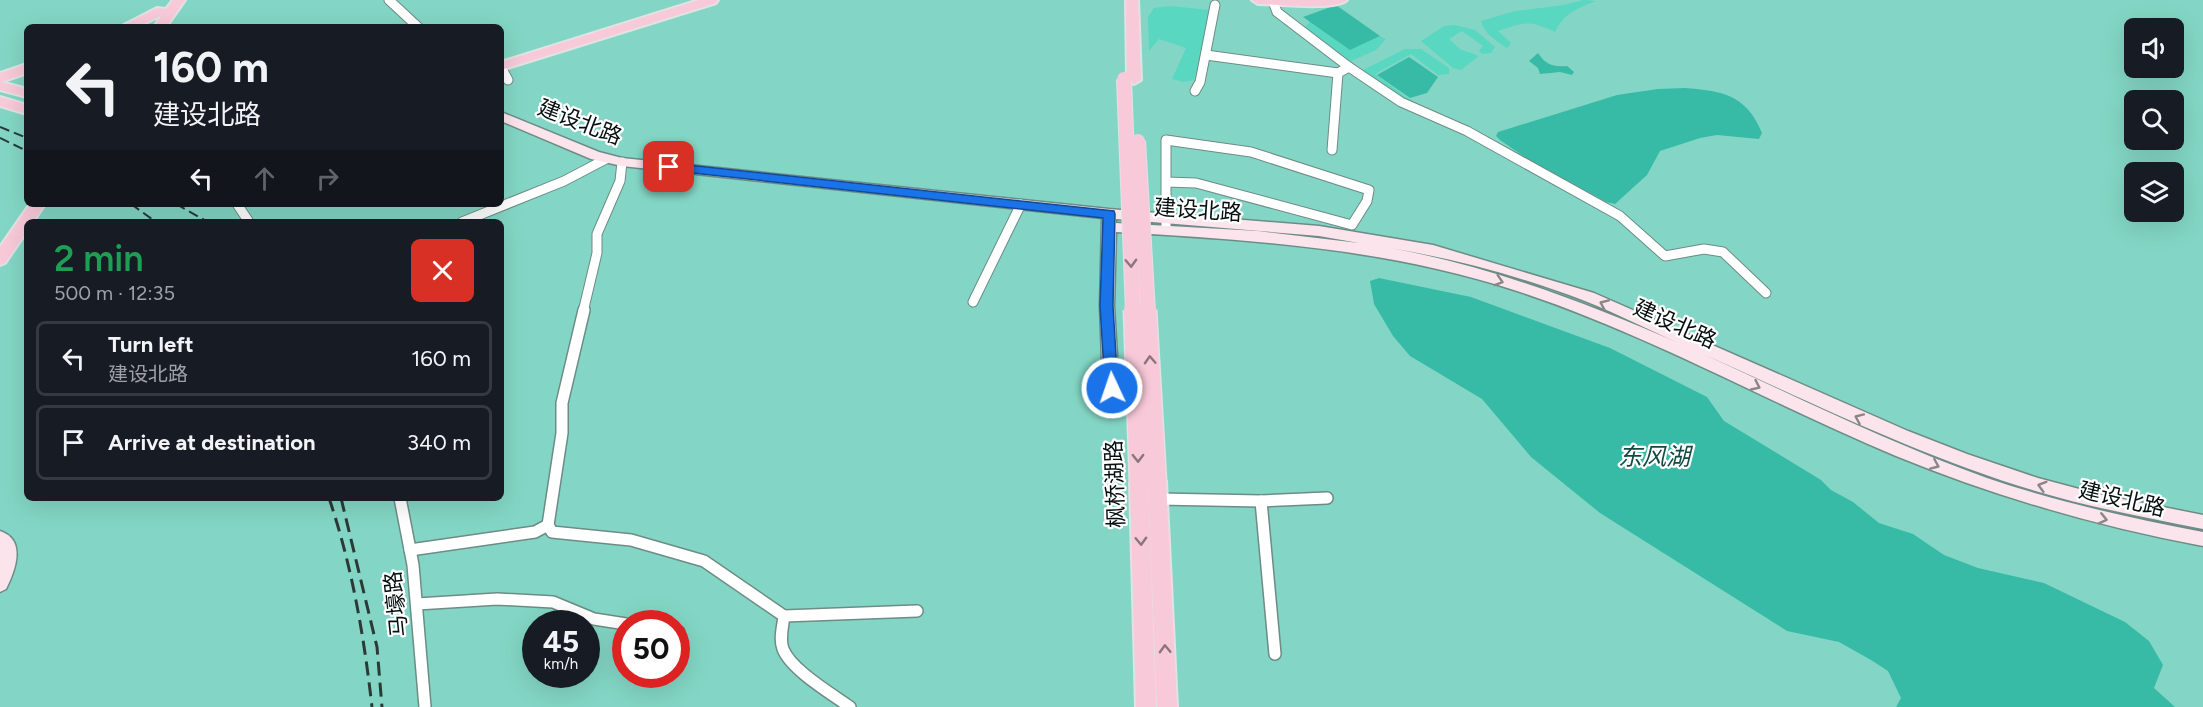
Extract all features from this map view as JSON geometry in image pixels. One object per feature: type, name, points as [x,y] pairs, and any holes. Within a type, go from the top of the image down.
[{"type":"main road","points":[[504,56],[688,0]]},
{"type":"main road","points":[[504,65],[712,0]]},
{"type":"main road","points":[[1120,0],[1129,79]]},
{"type":"main road","points":[[1129,79],[1132,0]]},
{"type":"main road","points":[[1258,0],[1341,0]]},
{"type":"main road","points":[[156,24],[171,5]]},
{"type":"main road","points":[[132,24],[171,5]]},
{"type":"main road","points":[[169,24],[171,5]]},
{"type":"main road","points":[[0,78],[24,69]]},
{"type":"main road","name":"枫桥湖路","points":[[1129,79],[1137,401],[1151,488],[1146,707]]},
{"type":"main road","name":"枫桥湖路","points":[[1129,79],[1151,488],[1167,707]]},
{"type":"main road","points":[[0,86],[24,92]]},
{"type":"main road","points":[[0,102],[24,109]]},
{"type":"main road","name":"建设北路","points":[[504,117],[606,159],[622,162],[1021,204],[1109,220],[1405,255],[1473,272],[1585,310],[1658,340],[1802,407],[1953,473],[2067,510],[2203,539]]},
{"type":"main road","points":[[0,242],[24,207]]},
{"type":"main road","points":[[1109,220],[1107,306],[1112,388],[1119,401],[1137,401]]},
{"type":"main road","points":[[0,259],[24,224]]},
{"type":"main road","points":[[1166,225],[1338,234],[1397,243],[1466,258],[1589,297],[1902,436],[1962,459],[2038,485],[2098,501],[2203,522]]},
{"type":"main road","points":[[0,538],[8,547],[10,566],[0,584]]},
{"type":"street","points":[[389,0],[415,24]]},
{"type":"street","points":[[1273,1],[1277,12],[1349,67],[1401,102],[1467,131],[1620,216],[1665,256],[1704,249],[1723,252],[1767,292]]},
{"type":"street","points":[[1195,91],[1200,82],[1215,5]]},
{"type":"street","points":[[1206,55],[1338,73],[1349,67]]},
{"type":"street","points":[[504,72],[508,80]]},
{"type":"street","points":[[1332,150],[1338,73]]},
{"type":"street","points":[[1166,225],[1166,140],[1251,153],[1370,190],[1367,201],[1352,225],[1196,183],[1167,182]]},
{"type":"street","points":[[504,205],[564,181],[606,159]]},
{"type":"street","points":[[622,162],[621,180],[600,221],[594,240],[597,253],[562,403],[564,421],[550,498],[548,525],[552,532],[631,540],[704,561],[784,616],[916,611]]},
{"type":"street","points":[[973,302],[1021,204]]},
{"type":"street","points":[[469,219],[499,207]]},
{"type":"street","points":[[1151,488],[1261,501],[1327,498]]},
{"type":"street","name":"马壕路","points":[[401,501],[417,604],[425,707]]},
{"type":"street","points":[[1261,501],[1275,654]]},
{"type":"street","points":[[410,550],[535,532],[548,525]]},
{"type":"street","points":[[417,604],[497,599],[553,602],[594,620],[612,622]]},
{"type":"street","points":[[784,616],[782,642],[784,652],[807,675],[850,707]]},
{"type":"shaded area","points":[[0,0],[2203,0],[2203,707],[0,707]]},
{"type":"shaded area","points":[[1583,0],[1596,1],[1567,16],[1555,32],[1532,24],[1498,31],[1511,43],[1507,48],[1488,33],[1481,21],[1515,11],[1564,5]]},
{"type":"shaded area","points":[[1170,6],[1210,10],[1194,80],[1184,82],[1172,79],[1186,48],[1159,39],[1149,51],[1148,17],[1154,8]]},
{"type":"shaded area","points":[[1310,21],[1350,50],[1380,36],[1386,39],[1376,50],[1349,62],[1304,30]]},
{"type":"shaded area","points":[[1455,25],[1475,30],[1495,47],[1491,53],[1482,54],[1479,51],[1483,46],[1462,31],[1449,39],[1460,49],[1479,56],[1461,70],[1453,68],[1421,41],[1444,26]]},
{"type":"shaded area","points":[[1405,49],[1421,49],[1449,68],[1449,74],[1438,75],[1411,54],[1375,74],[1413,102],[1406,103],[1361,71]]},
{"type":"water","points":[[1336,5],[1380,36],[1350,50],[1303,17]]},
{"type":"water","points":[[1538,53],[1550,64],[1567,66],[1574,72],[1572,75],[1560,72],[1540,74],[1538,68],[1529,61]]},
{"type":"water","points":[[1409,57],[1438,77],[1427,93],[1410,98],[1377,75]]},
{"type":"water","points":[[1685,88],[1721,93],[1740,102],[1756,120],[1762,133],[1759,139],[1717,135],[1660,151],[1647,175],[1615,204],[1606,202],[1529,160],[1496,136],[1498,132],[1617,95]]},
{"type":"water","name":"东风湖","points":[[1379,278],[1471,297],[1610,348],[1707,397],[1724,421],[1821,480],[1831,490],[1853,502],[1879,523],[1913,534],[1944,555],[1978,568],[2044,583],[2125,622],[2149,641],[2163,665],[2154,688],[2175,707],[1896,707],[1901,698],[1888,671],[1839,642],[1787,631],[1600,513],[1531,457],[1482,399],[1410,356],[1393,336],[1374,304],[1370,281]]},
{"type":"railway","points":[[0,127],[24,137]]},
{"type":"railway","points":[[0,138],[24,150]]},
{"type":"railway","points":[[135,207],[152,219]]},
{"type":"railway","points":[[181,207],[203,219]]},
{"type":"railway","points":[[330,501],[356,601],[372,707]]},
{"type":"railway","points":[[342,501],[377,647],[382,707]]},
{"type":"route","points":[[669,167],[1109,214],[1107,306],[1112,388]]}]
